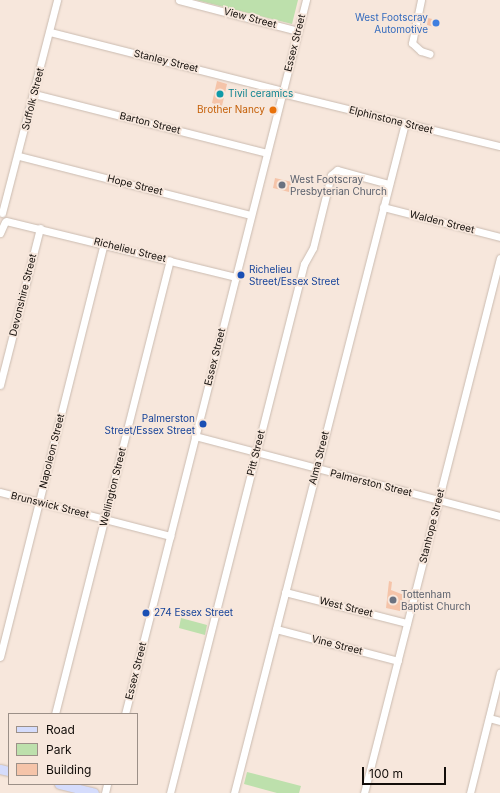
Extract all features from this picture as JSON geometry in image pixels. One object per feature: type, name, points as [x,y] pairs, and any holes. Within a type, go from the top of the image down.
[{"type":"main road","points":[[62,785],[94,793]]},
{"type":"street","name":"Suffolk Street","points":[[0,233],[2,217],[58,0]]},
{"type":"street","name":"View Street","points":[[179,0],[298,31]]},
{"type":"street","name":"Essex Street","points":[[125,713],[306,0]]},
{"type":"street","points":[[421,0],[412,43],[421,51],[430,54]]},
{"type":"street","name":"Stanley Street","points":[[50,32],[283,92]]},
{"type":"street","name":"Elphinstone Street","points":[[283,92],[500,146]]},
{"type":"street","name":"Barton Street","points":[[34,94],[267,153]]},
{"type":"street","name":"Alma Street","points":[[234,793],[404,123]]},
{"type":"street","name":"Hope Street","points":[[18,156],[251,215]]},
{"type":"street","name":"Pitt Street","points":[[170,793],[304,264],[313,248],[332,173],[337,170],[389,184]]},
{"type":"street","name":"Walden Street","points":[[383,207],[500,237]]},
{"type":"street","name":"Richelieu Street","points":[[2,217],[40,228],[236,277]]},
{"type":"street","name":"Devonshire Street","points":[[0,385],[40,228]]},
{"type":"street","name":"Napoleon Street","points":[[0,658],[104,244]]},
{"type":"street","name":"Stanhope Street","points":[[364,793],[500,258]]},
{"type":"street","name":"Wellington Street","points":[[55,713],[170,260]]},
{"type":"street","name":"Palmerston Street","points":[[195,436],[500,516]]},
{"type":"street","name":"Brunswick Street","points":[[0,492],[170,536]]},
{"type":"street","name":"West Street","points":[[285,592],[407,623]]},
{"type":"street","name":"Vine Street","points":[[276,630],[398,661]]},
{"type":"street","points":[[470,793],[500,673]]},
{"type":"street","points":[[489,718],[500,721]]},
{"type":"green space","points":[[196,0],[298,0],[292,24]]},
{"type":"green space","points":[[181,618],[207,625],[205,635],[179,628]]},
{"type":"green space","points":[[247,772],[301,786],[299,793],[277,793],[244,784]]},
{"type":"building","name":"West Footscray Automotive","points":[[428,18],[441,21],[438,28],[427,25]]},
{"type":"building","name":"Tivil ceramics","points":[[217,81],[227,84],[222,106],[212,103]]},
{"type":"building","name":"West Footscray Presbyterian Church","points":[[275,178],[292,182],[289,192],[273,188]]},
{"type":"building","name":"Tottenham Baptist Church","points":[[389,581],[392,582],[391,590],[404,595],[400,611],[386,608]]},
{"type":"place","name":"West Footscray Automotive","points":[[436,23]]},
{"type":"place","name":"Tivil ceramics","points":[[220,94]]},
{"type":"place","name":"Brother Nancy","points":[[273,110]]},
{"type":"place","name":"West Footscray Presbyterian Church","points":[[282,185]]},
{"type":"place","name":"Richelieu Street/Essex Street","points":[[241,275]]},
{"type":"place","name":"Palmerston Street/Essex Street","points":[[203,424]]},
{"type":"place","name":"Tottenham Baptist Church","points":[[393,600]]},
{"type":"place","name":"274 Essex Street","points":[[146,613]]}]
